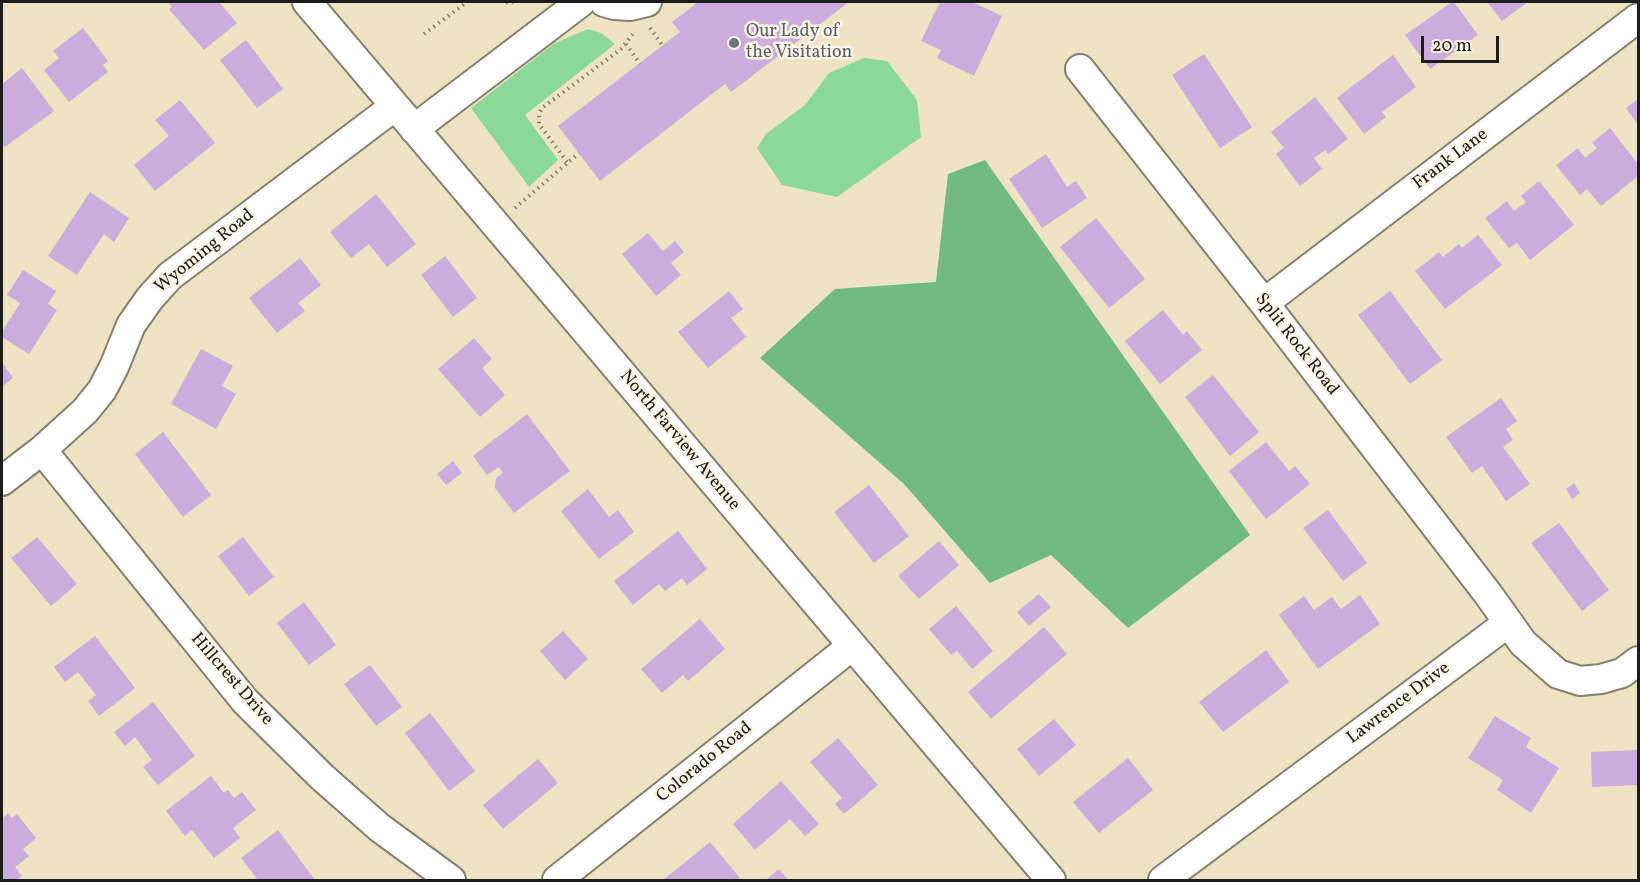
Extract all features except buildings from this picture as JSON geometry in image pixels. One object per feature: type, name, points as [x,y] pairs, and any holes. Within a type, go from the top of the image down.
[{"type":"street","name":"North Farview Avenue","points":[[307,2],[1051,880]]},
{"type":"street","points":[[414,129],[581,2]]},
{"type":"street","points":[[604,2],[630,6],[647,12]]},
{"type":"street","name":"Frank Lane","points":[[1264,303],[1638,18]]},
{"type":"street","name":"Split Rock Road","points":[[1080,69],[1264,303],[1508,623]]},
{"type":"street","name":"Wyoming Road","points":[[2,481],[42,450],[85,411],[102,390],[131,325],[150,297],[170,276],[395,106]]},
{"type":"street","name":"Hillcrest Drive","points":[[42,450],[245,701],[322,777],[380,828],[451,880]]},
{"type":"street","points":[[1508,623],[1539,659],[1558,674],[1580,681],[1601,679],[1622,673],[1638,661]]},
{"type":"street","name":"Lawrence Drive","points":[[1163,880],[1508,623]]},
{"type":"street","name":"Colorado Road","points":[[557,880],[852,645]]},
{"type":"path","points":[[424,34],[467,2]]},
{"type":"path","points":[[507,2],[509,4],[513,2]]},
{"type":"path","points":[[647,12],[663,46]]},
{"type":"path","points":[[567,162],[539,124],[539,114],[542,108],[626,44],[636,30]]},
{"type":"path","points":[[626,44],[640,64]]},
{"type":"path","points":[[514,209],[579,153]]},
{"type":"green space","points":[[588,29],[601,33],[615,44],[525,115],[558,160],[529,187],[471,108],[555,43]]},
{"type":"green space","points":[[864,58],[887,61],[917,100],[921,137],[837,197],[782,185],[757,148],[766,134],[805,105],[829,73]]},
{"type":"green space","points":[[985,160],[1250,535],[1128,628],[1051,555],[990,583],[904,484],[760,358],[835,289],[936,282],[948,174]]},
{"type":"place","name":"Our Lady of the Visitation","points":[[734,43]]}]
